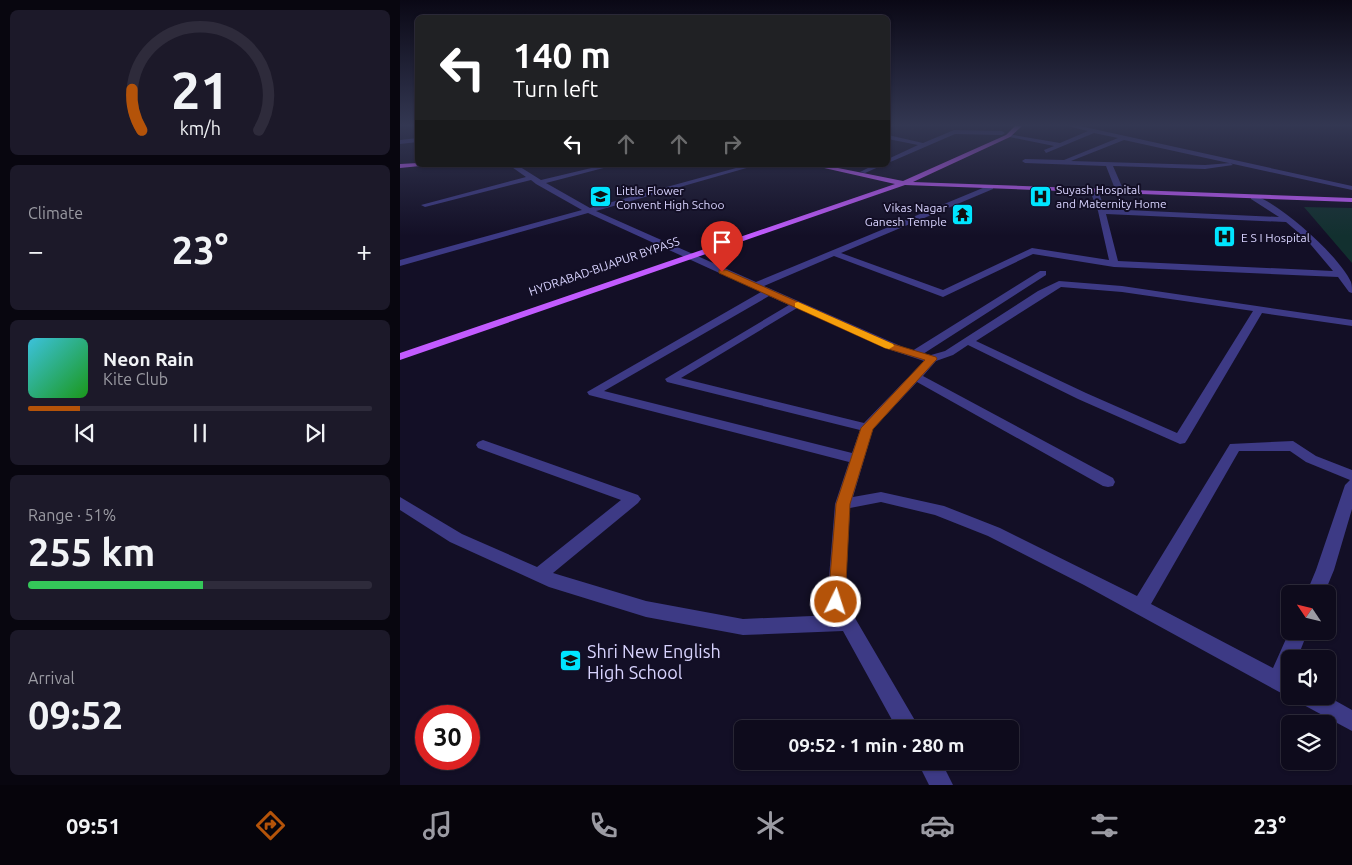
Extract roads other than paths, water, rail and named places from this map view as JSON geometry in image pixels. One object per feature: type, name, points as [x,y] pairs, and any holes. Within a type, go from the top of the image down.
[{"type":"main road","points":[[400,357],[903,181],[942,163]]},
{"type":"main road","name":"HYDRABAD-BIJAPUR BYPASS","points":[[400,348],[680,253],[903,181],[942,163]]},
{"type":"main road","points":[[400,166],[415,165]]},
{"type":"main road","points":[[825,167],[903,181],[990,187],[1352,199]]},
{"type":"main road","points":[[839,167],[903,181],[1352,199]]},
{"type":"street","points":[[1078,163],[1205,167],[1238,163],[1352,188]]},
{"type":"street","points":[[1109,164],[1118,189]]},
{"type":"street","points":[[515,167],[587,210],[680,253],[889,346],[913,355],[932,359]]},
{"type":"street","points":[[425,205],[602,167]]},
{"type":"street","points":[[400,264],[587,210],[747,167]]},
{"type":"street","points":[[863,172],[875,167]]},
{"type":"street","points":[[755,286],[990,187]]},
{"type":"street","points":[[1094,191],[1102,212],[1114,264]]},
{"type":"street","points":[[1254,197],[1289,220],[1311,239],[1342,274],[1352,290]]},
{"type":"street","points":[[1102,212],[1289,220]]},
{"type":"street","points":[[834,253],[943,294],[1032,251],[1114,264],[1342,274]]},
{"type":"street","points":[[913,355],[1044,273]]},
{"type":"street","points":[[905,720],[836,602],[843,504],[867,428],[932,359],[949,353],[1059,284],[1122,288],[1352,323]]},
{"type":"street","points":[[769,292],[593,392],[857,460]]},
{"type":"street","points":[[796,304],[671,379],[867,428]]},
{"type":"street","points":[[968,341],[1082,396],[1180,440],[1260,308]]},
{"type":"street","points":[[915,376],[1108,482]]},
{"type":"street","points":[[483,445],[633,499],[539,575]]},
{"type":"street","points":[[1140,607],[1235,447],[1261,445],[1293,446],[1311,459],[1352,476]]},
{"type":"street","points":[[1319,585],[1352,485]]},
{"type":"street","points":[[843,504],[881,497],[938,510],[994,532],[1281,682]]},
{"type":"street","points":[[400,503],[456,538],[555,582],[646,609],[744,627],[848,623]]},
{"type":"street","points":[[1324,705],[1352,720]]},
{"type":"street","points":[[933,770],[942,785]]},
{"type":"place","name":"Suyash Hospital and Maternity Home","points":[[1040,196]]},
{"type":"place","name":"Little Flower Convent High Schoo","points":[[600,197]]},
{"type":"place","name":"Vikas Nagar Ganesh Temple","points":[[963,214]]},
{"type":"place","name":"E S I Hospital","points":[[1225,237]]},
{"type":"place","name":"Shri New English High School","points":[[571,661]]}]
